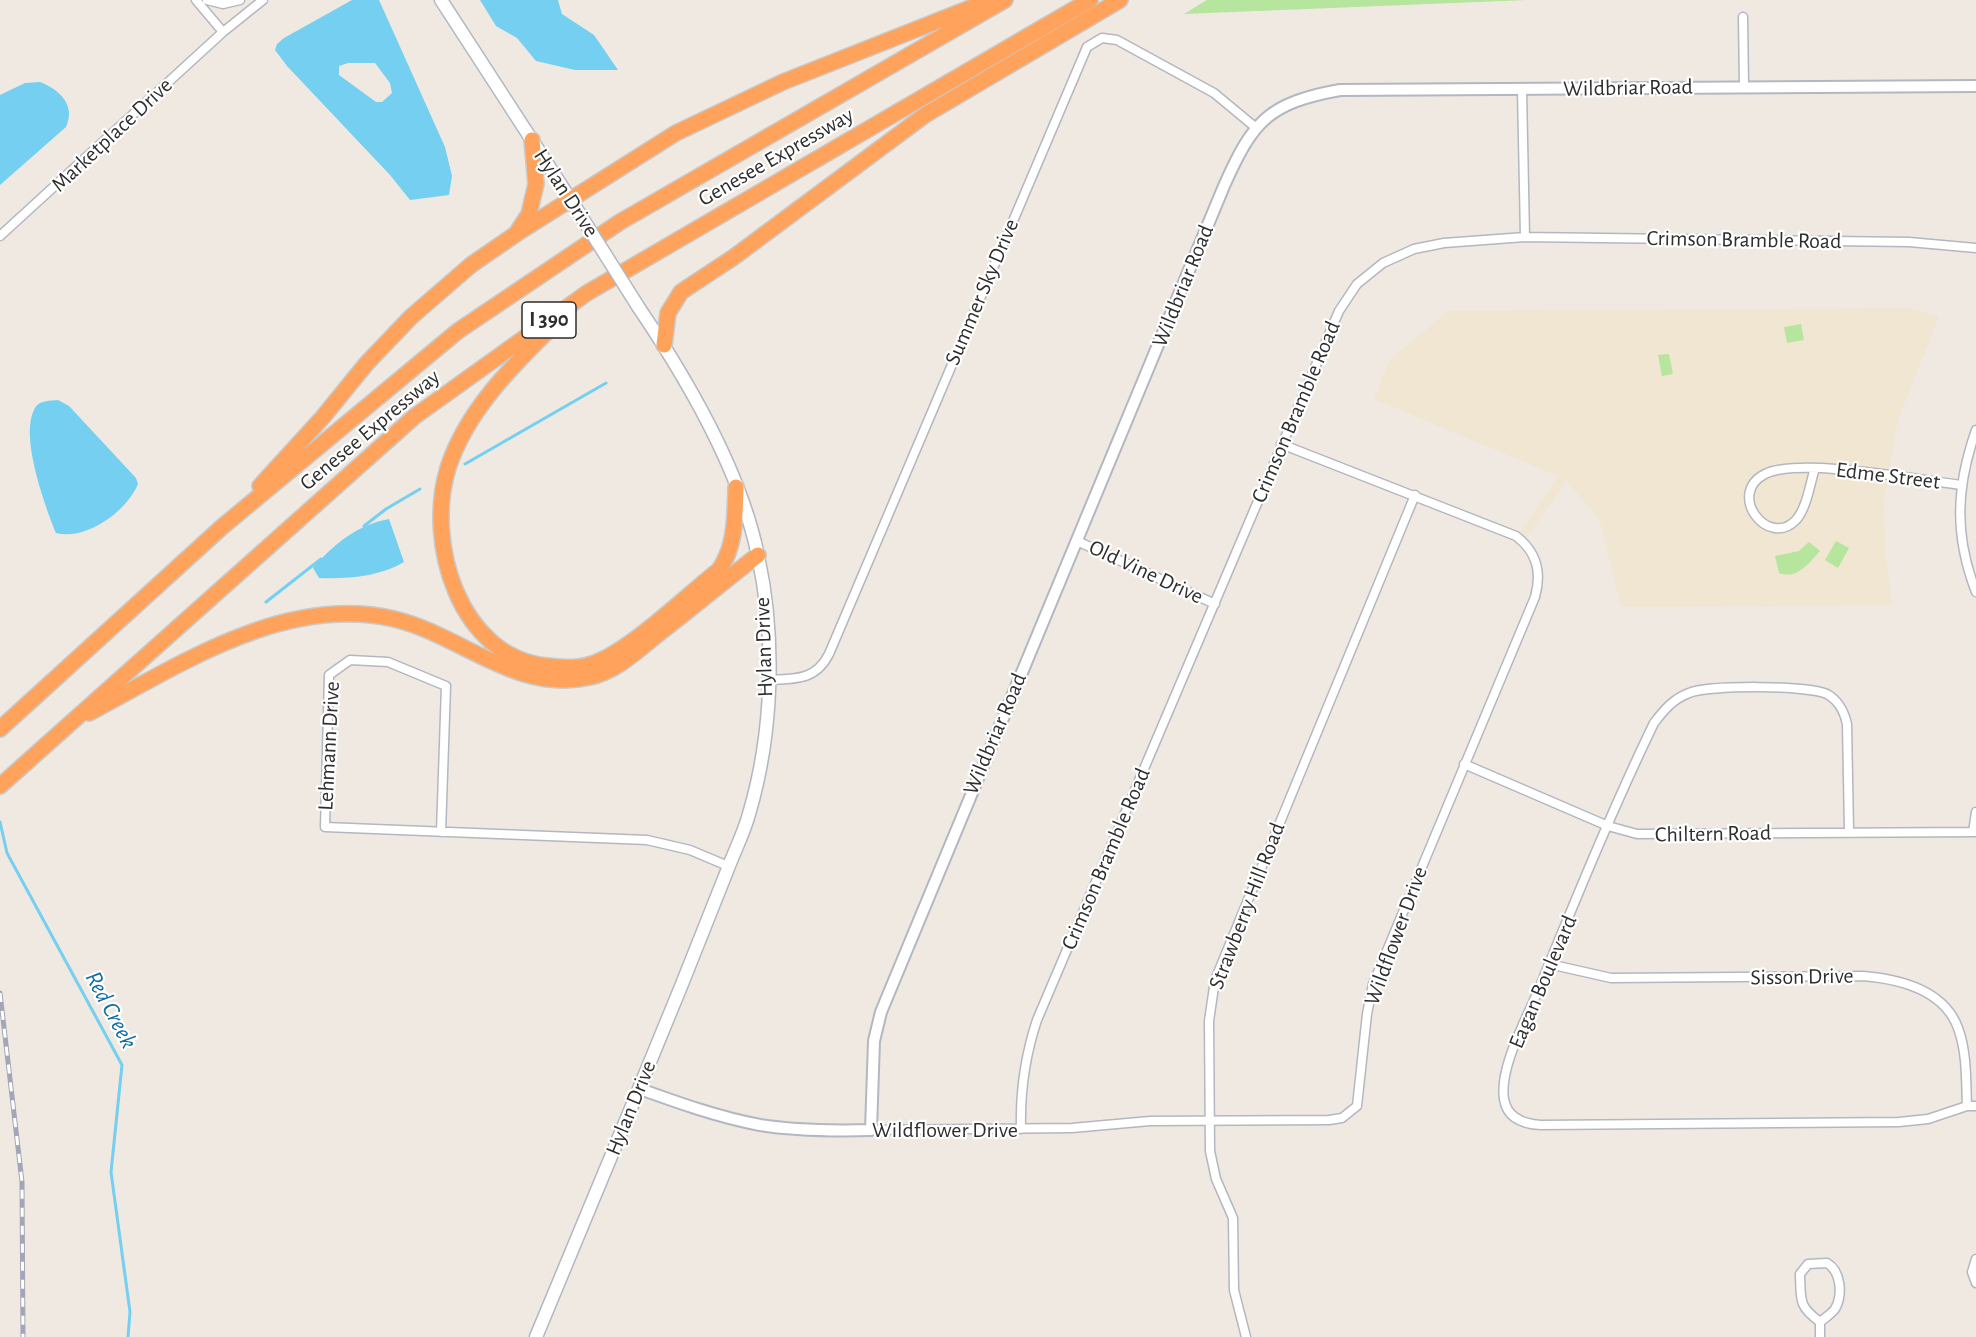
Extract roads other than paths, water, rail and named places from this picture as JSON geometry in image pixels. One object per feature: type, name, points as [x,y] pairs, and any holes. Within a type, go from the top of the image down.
[{"type":"highway","points":[[222,527],[323,417],[367,363],[411,317],[471,265],[516,234],[572,202],[676,133],[783,82],[990,0]]},
{"type":"highway","name":"Genesee Expressway","points":[[0,729],[222,527],[458,331],[620,222],[1005,0]]},
{"type":"highway","name":"Genesee Expressway","points":[[0,786],[414,417],[587,293],[1090,0]]},
{"type":"highway","points":[[664,345],[668,313],[681,292],[734,257],[925,115],[1120,0]]},
{"type":"highway","points":[[516,234],[529,213],[536,184],[532,140]]},
{"type":"highway","points":[[587,293],[504,375],[465,431],[449,467],[442,495],[444,555],[453,584],[485,637],[505,653],[533,665],[565,668],[591,664],[618,652],[723,563],[728,556],[733,534],[736,488]]},
{"type":"highway","points":[[68,724],[199,654],[262,629],[310,617],[356,613],[396,620],[512,671],[539,679],[592,677],[622,663],[758,555]]},
{"type":"main road","name":"Hylan Drive","points":[[441,0],[664,345],[711,430],[736,488],[758,555],[766,615],[769,680],[762,763],[749,816],[640,1089],[536,1337]]},
{"type":"street","points":[[196,0],[223,32]]},
{"type":"street","points":[[207,0],[223,4],[240,0]]},
{"type":"street","name":"Marketplace Drive","points":[[0,236],[223,32],[263,0]]},
{"type":"street","points":[[1743,17],[1744,86]]},
{"type":"street","name":"Summer Sky Drive","points":[[769,680],[809,677],[824,665],[830,654],[1087,47],[1102,38],[1117,40],[1214,93],[1255,127]]},
{"type":"street","name":"Wildbriar Road","points":[[871,1130],[874,1041],[881,1012],[1233,166],[1255,127],[1292,102],[1340,90],[1976,86]]},
{"type":"street","points":[[1522,90],[1525,237]]},
{"type":"street","name":"Crimson Bramble Road","points":[[1021,1129],[1024,1066],[1037,1020],[1339,311],[1348,296],[1370,272],[1398,255],[1430,245],[1525,237],[1909,242],[1976,248]]},
{"type":"street","points":[[1976,430],[1961,485],[1962,541],[1976,592]]},
{"type":"street","name":"Wildflower Drive","points":[[640,1089],[704,1112],[760,1125],[807,1130],[1021,1129],[1096,1127],[1150,1121],[1336,1120],[1354,1110],[1359,1101],[1366,1014],[1373,984],[1535,597],[1538,565],[1531,550],[1516,536],[1281,444]]},
{"type":"street","name":"Edme Street","points":[[1815,468],[1801,513],[1796,521],[1778,527],[1766,526],[1754,518],[1750,504],[1750,490],[1759,477],[1774,470],[1800,466],[1961,485]]},
{"type":"street","name":"Strawberry Hill Road","points":[[1246,1337],[1234,1290],[1233,1218],[1216,1179],[1210,1151],[1209,1021],[1215,980],[1221,960],[1415,495]]},
{"type":"street","name":"Old Vine Drive","points":[[1077,541],[1215,604]]},
{"type":"street","name":"Lehmann Drive","points":[[441,832],[446,686],[388,662],[350,660],[329,675],[325,827],[441,832],[647,840],[690,850],[728,866]]},
{"type":"street","name":"Eagan Boulevard","points":[[1849,831],[1845,716],[1833,698],[1808,688],[1706,689],[1676,699],[1654,723],[1549,964],[1504,1079],[1507,1108],[1512,1116],[1528,1125],[1899,1122],[1928,1119],[1972,1106]]},
{"type":"street","name":"Chiltern Road","points":[[1464,764],[1624,832],[1652,835],[1849,831],[1975,832]]},
{"type":"street","points":[[1975,832],[1976,812]]},
{"type":"street","name":"Sisson Drive","points":[[1549,964],[1572,967],[1611,978],[1863,976],[1902,982],[1935,998],[1948,1011],[1958,1027],[1972,1106]]},
{"type":"street","points":[[1976,1259],[1972,1272],[1976,1283]]},
{"type":"street","points":[[1827,1263],[1837,1271],[1839,1278],[1838,1303],[1834,1311],[1820,1322],[1804,1310],[1801,1303],[1800,1274],[1808,1264],[1827,1263]]},
{"type":"street","points":[[1820,1322],[1820,1337]]},
{"type":"water","points":[[352,0],[379,0],[445,147],[452,176],[449,195],[410,200],[390,175],[287,66],[275,50],[277,44]],"holes":[[[348,63],[375,63],[390,83],[392,93],[382,102],[376,102],[339,75],[339,66]]]},
{"type":"water","points":[[480,0],[558,0],[562,14],[594,35],[618,70],[575,70],[536,61],[517,38],[496,26]]},
{"type":"water","points":[[40,82],[54,89],[64,99],[69,112],[66,127],[0,185],[0,95],[25,83]]},
{"type":"water","points":[[58,400],[69,406],[136,478],[138,484],[133,494],[115,513],[104,522],[80,533],[56,533],[32,454],[30,422],[34,410],[38,404]]},
{"type":"water","points":[[389,519],[404,562],[374,574],[319,578],[313,568],[329,551],[356,531]]},
{"type":"waterway","points":[[465,464],[606,383]]},
{"type":"waterway","points":[[364,526],[386,509],[420,489]]},
{"type":"waterway","points":[[266,602],[321,559]]},
{"type":"waterway","name":"Red Creek","points":[[0,822],[7,853],[122,1065],[111,1172],[130,1312],[128,1337]]},
{"type":"railway","points":[[0,993],[22,1182],[23,1337]]}]
